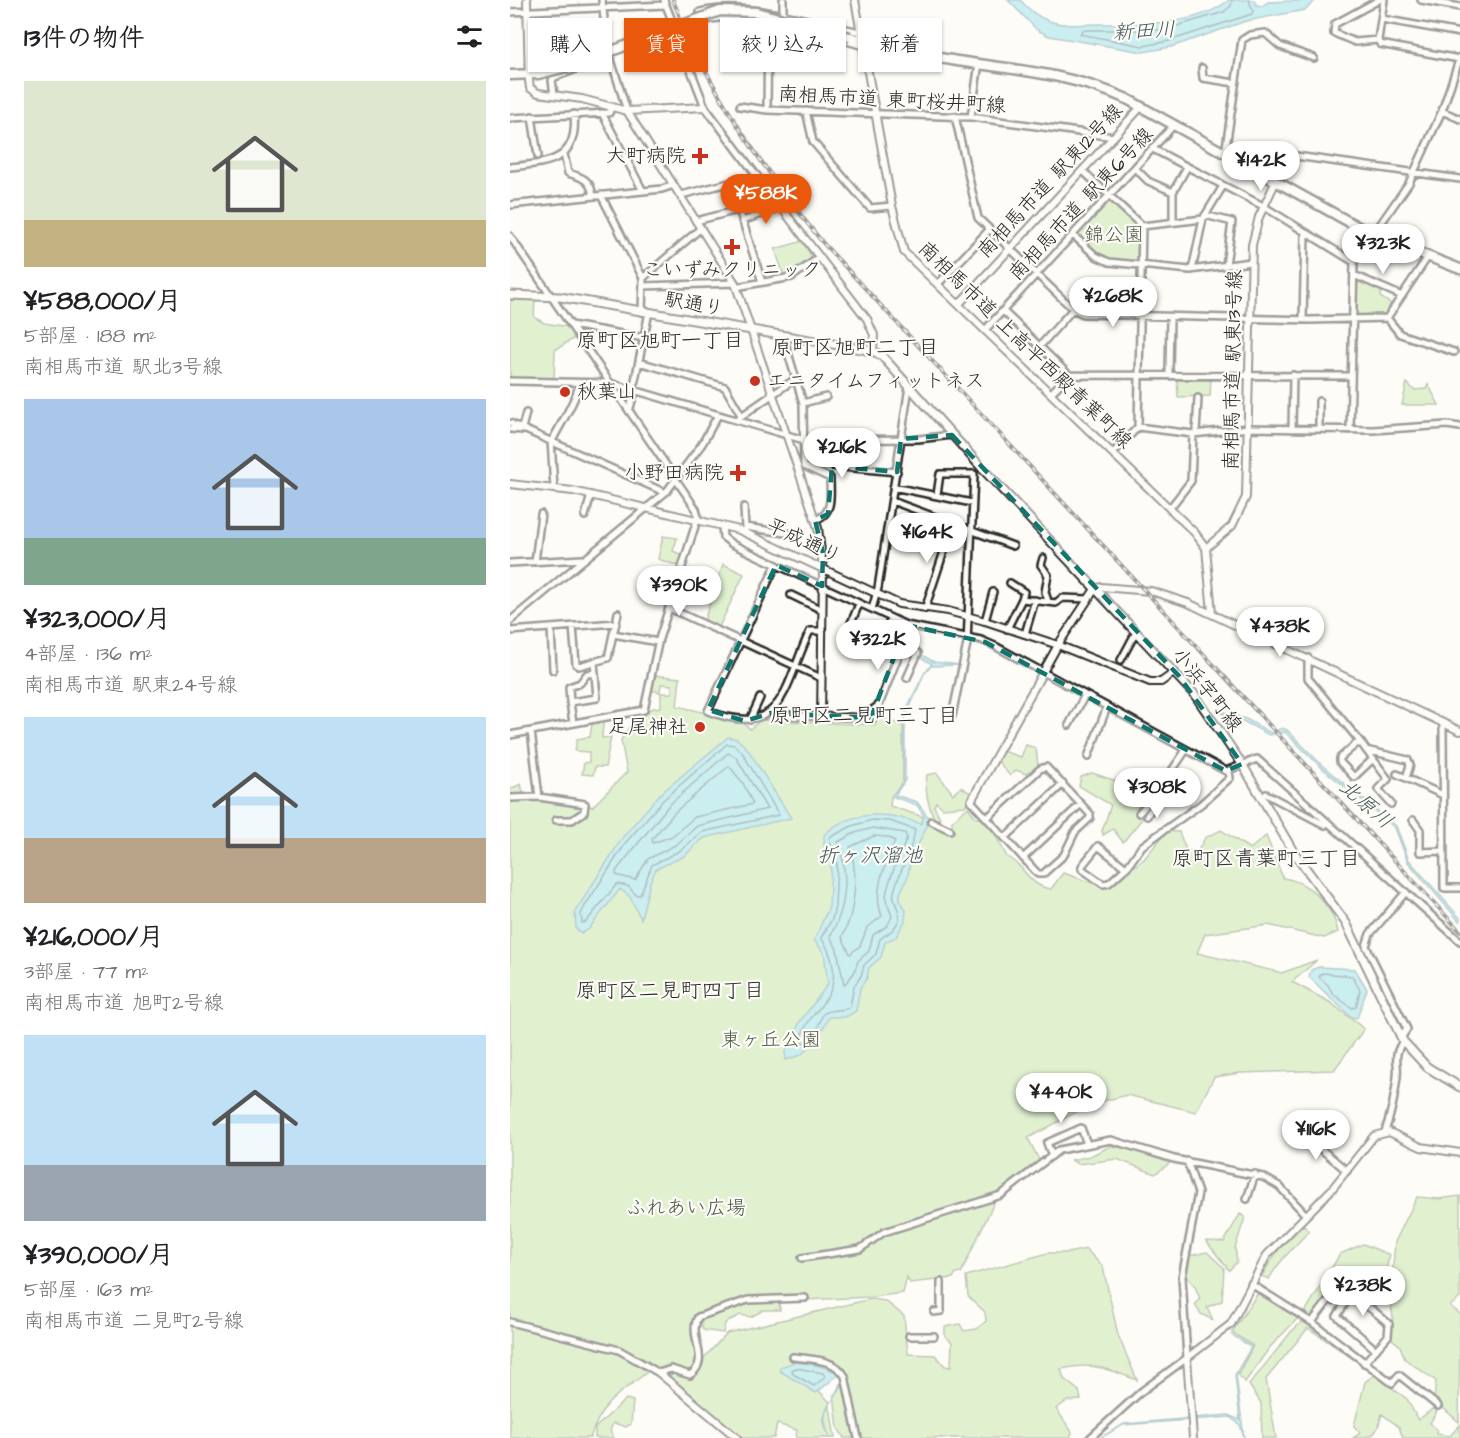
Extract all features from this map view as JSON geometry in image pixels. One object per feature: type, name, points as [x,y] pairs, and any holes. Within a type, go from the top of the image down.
[{"type":"main road","points":[[511,77],[571,66],[720,11],[756,12],[858,39]]},
{"type":"main road","points":[[942,57],[1076,79],[1109,90],[1223,150],[1371,234],[1427,258],[1460,269]]},
{"type":"main road","name":"駅通り","points":[[510,295],[551,296],[873,351]]},
{"type":"main road","name":"小浜字町線","points":[[873,351],[882,357],[981,467],[1175,672],[1212,718],[1293,851],[1363,949],[1402,1039],[1427,1067],[1460,1087]]},
{"type":"street","points":[[527,0],[533,73],[530,88],[538,93],[612,106],[627,111],[705,107]]},
{"type":"street","points":[[602,0],[604,18]]},
{"type":"street","points":[[783,0],[783,14]]},
{"type":"street","name":"南相馬市道 上高平西殿青葉町線","points":[[855,0],[859,18]]},
{"type":"street","points":[[1350,430],[1354,262],[1371,234],[1399,200],[1442,111],[1460,58],[1385,46],[1378,40],[1355,42],[1334,33],[1335,24],[1379,0]]},
{"type":"street","points":[[1378,40],[1384,0]]},
{"type":"street","points":[[1421,0],[1460,7]]},
{"type":"street","points":[[510,12],[603,9],[664,3],[670,18]]},
{"type":"street","points":[[753,18],[730,15],[702,21],[700,12],[709,8],[743,5],[783,14],[858,38]]},
{"type":"street","points":[[1382,19],[1460,33]]},
{"type":"street","points":[[1223,150],[1228,145],[1239,48],[1242,40],[1250,35],[1265,33],[1280,46],[1314,58]]},
{"type":"street","points":[[612,62],[627,111],[736,285],[786,435],[801,467],[820,537],[824,567],[821,717]]},
{"type":"street","points":[[971,117],[979,63]]},
{"type":"street","points":[[1202,68],[1203,78],[1235,83]]},
{"type":"street","points":[[554,95],[555,77],[566,72]]},
{"type":"street","points":[[691,72],[705,107],[870,323],[874,335],[873,351]]},
{"type":"street","points":[[767,72],[767,110]]},
{"type":"street","name":"南相馬市道 上高平西殿青葉町線","points":[[868,72],[892,206],[904,252],[1170,508],[1206,548]]},
{"type":"street","points":[[510,118],[611,112],[612,106]]},
{"type":"street","name":"南相馬市道 東町桜井町線","points":[[740,106],[767,110],[971,117],[1114,137]]},
{"type":"street","name":"南相馬市道 駅東12号線","points":[[959,304],[1141,107]]},
{"type":"street","points":[[806,111],[813,142],[870,208],[892,206]]},
{"type":"street","points":[[1442,111],[1460,119]]},
{"type":"street","points":[[602,113],[643,190]]},
{"type":"street","points":[[574,114],[574,132],[564,154],[568,173],[584,177],[589,183],[593,196]]},
{"type":"street","points":[[532,116],[538,156]]},
{"type":"street","points":[[955,116],[974,209],[989,230],[1073,309],[1093,316],[1303,320],[1387,318]]},
{"type":"street","name":"南相馬市道 駅東6号線","points":[[985,330],[1174,125]]},
{"type":"street","points":[[1223,150],[1239,147],[1460,179]]},
{"type":"street","points":[[1153,149],[1263,206],[1305,234],[1354,262]]},
{"type":"street","points":[[510,167],[545,163],[564,154]]},
{"type":"street","points":[[1173,222],[1173,192],[1187,167]]},
{"type":"street","points":[[1135,168],[1148,182],[1173,192]]},
{"type":"street","points":[[1083,171],[1142,226],[1138,427],[1113,453]]},
{"type":"street","points":[[681,195],[757,176]]},
{"type":"street","name":"南相馬市道 駅東13号線","points":[[1206,548],[1232,526],[1245,502],[1249,483],[1251,262],[1255,230],[1263,206],[1276,181]]},
{"type":"street","points":[[731,184],[762,282]]},
{"type":"street","points":[[510,205],[662,189],[674,185]]},
{"type":"street","points":[[1192,270],[1204,217],[1223,186]]},
{"type":"street","points":[[601,195],[643,278],[646,312],[644,338],[629,411]]},
{"type":"street","points":[[742,221],[781,207]]},
{"type":"street","points":[[696,221],[738,210]]},
{"type":"street","points":[[1142,226],[1204,217],[1232,222],[1226,265]]},
{"type":"street","points":[[643,278],[701,228]]},
{"type":"street","points":[[938,284],[989,230]]},
{"type":"street","points":[[1303,320],[1305,234]]},
{"type":"street","points":[[1073,235],[1100,259],[1192,270],[1251,262]]},
{"type":"street","points":[[510,236],[697,510],[697,521],[658,642],[650,675],[646,707],[642,712],[510,735]]},
{"type":"street","points":[[642,286],[736,285],[792,278],[820,257]]},
{"type":"street","points":[[1387,318],[1427,258]]},
{"type":"street","points":[[1354,275],[1402,296]]},
{"type":"street","points":[[1040,346],[1073,309]]},
{"type":"street","points":[[1003,310],[1069,375]]},
{"type":"street","points":[[1169,373],[1170,317]]},
{"type":"street","points":[[1387,318],[1400,334],[1454,352]]},
{"type":"street","points":[[571,325],[644,338]]},
{"type":"street","points":[[783,336],[803,403],[804,440],[801,467]]},
{"type":"street","points":[[639,362],[724,387],[741,415]]},
{"type":"street","points":[[1052,393],[1069,375],[1169,373],[1351,376]]},
{"type":"street","points":[[1292,429],[1293,375]]},
{"type":"street","points":[[739,422],[741,415],[795,379]]},
{"type":"street","points":[[510,381],[610,383],[804,440],[902,439],[952,435]]},
{"type":"street","points":[[554,489],[551,441],[568,407],[578,393],[579,383]]},
{"type":"street","points":[[872,609],[877,594],[909,387]]},
{"type":"street","points":[[803,403],[826,397]]},
{"type":"street","points":[[1170,508],[1191,481],[1198,398]]},
{"type":"street","points":[[1319,401],[1319,429]]},
{"type":"street","points":[[522,428],[526,413]]},
{"type":"street","points":[[510,621],[664,492],[702,444],[717,415]]},
{"type":"street","points":[[510,423],[664,492]]},
{"type":"street","points":[[1138,427],[1194,434],[1250,428],[1350,430],[1450,425],[1460,427]]},
{"type":"street","points":[[510,429],[528,431]]},
{"type":"street","points":[[815,520],[825,516],[829,511],[832,440]]},
{"type":"street","points":[[832,466],[897,472]]},
{"type":"street","points":[[801,467],[830,478]]},
{"type":"street","points":[[952,716],[967,637],[974,474],[981,467]]},
{"type":"street","points":[[936,495],[940,474],[974,474]]},
{"type":"street","name":"平成通り","points":[[510,484],[591,495],[697,521],[745,530],[899,604],[985,621],[1058,645],[1150,682],[1161,682],[1175,672]]},
{"type":"street","points":[[893,487],[972,503]]},
{"type":"street","points":[[585,516],[591,495]]},
{"type":"street","points":[[892,501],[1013,546]]},
{"type":"street","points":[[744,507],[745,530],[792,534]]},
{"type":"street","points":[[535,562],[541,514]]},
{"type":"street","points":[[925,609],[953,524]]},
{"type":"street","points":[[722,526],[723,537],[732,544],[906,625],[988,643],[1229,772]]},
{"type":"street","points":[[1206,548],[1212,613]]},
{"type":"street","points":[[1043,558],[1041,565],[1048,576],[1045,592],[1048,601]]},
{"type":"street","points":[[510,562],[585,559]]},
{"type":"street","points":[[776,565],[708,711],[750,720],[760,719],[771,712],[778,704],[810,631],[822,631]]},
{"type":"street","points":[[1007,629],[1024,592],[1010,583]]},
{"type":"street","points":[[987,818],[1042,767],[1046,767],[1090,814],[1090,818],[1075,832],[1061,857],[1043,874],[1038,874],[971,801],[1058,645],[1095,589],[1155,592],[1212,613],[1460,731]]},
{"type":"street","points":[[985,621],[993,592]]},
{"type":"street","points":[[790,595],[822,610]]},
{"type":"street","points":[[1022,599],[1056,603],[1062,598],[1089,599]]},
{"type":"street","points":[[1025,634],[1035,600]]},
{"type":"street","points":[[851,623],[859,604]]},
{"type":"street","points":[[669,608],[821,678]]},
{"type":"street","points":[[573,626],[576,664],[579,666],[608,658],[618,613]]},
{"type":"street","points":[[885,649],[890,618]]},
{"type":"street","points":[[510,631],[616,623]]},
{"type":"street","points":[[771,712],[777,715],[873,718],[871,711],[879,705],[903,642],[906,625]]},
{"type":"street","points":[[550,628],[553,670]]},
{"type":"street","points":[[1121,660],[1136,632]]},
{"type":"street","points":[[613,634],[658,642]]},
{"type":"street","points":[[903,642],[917,654],[907,678]]},
{"type":"street","points":[[1308,658],[1308,678],[1388,779],[1378,789],[1391,804]]},
{"type":"street","points":[[570,702],[597,698],[594,662]]},
{"type":"street","points":[[573,723],[569,686],[580,683],[587,674],[595,673]]},
{"type":"street","points":[[1068,725],[1085,695]]},
{"type":"street","points":[[750,720],[760,698]]},
{"type":"street","points":[[1088,757],[1107,707]]},
{"type":"street","points":[[1443,723],[1444,888],[1460,888]]},
{"type":"street","points":[[531,731],[539,797]]},
{"type":"street","points":[[1373,759],[1354,777],[1340,762],[1340,758],[1356,744],[1408,760],[1410,765],[1406,778]]},
{"type":"street","points":[[1147,816],[1186,750]]},
{"type":"street","points":[[1229,772],[1242,764],[1257,759],[1260,761],[1460,941]]},
{"type":"street","points":[[1126,868],[1098,846],[1082,866],[1082,869],[1106,884],[1115,879],[1126,868],[1142,846],[1200,804],[1230,778],[1229,772]]},
{"type":"street","points":[[1397,774],[1443,795]]},
{"type":"street","points":[[1139,813],[1166,782]]},
{"type":"street","points":[[1005,838],[1063,784]]},
{"type":"street","points":[[1266,794],[1333,829]]},
{"type":"street","points":[[510,798],[539,797],[585,804],[584,812],[575,819],[556,820]]},
{"type":"street","points":[[1023,858],[1080,804]]},
{"type":"street","points":[[1413,820],[1420,830],[1420,852],[1443,852]]},
{"type":"street","points":[[931,822],[950,830]]},
{"type":"street","points":[[1363,949],[1370,934],[1406,892]]},
{"type":"street","points":[[1090,1438],[1142,1391],[1231,1324],[1267,1255],[1347,1171],[1372,1139],[1385,1132],[1398,1073],[1395,1057],[1402,1039]]},
{"type":"street","points":[[1052,1156],[1047,1143],[1081,1128],[1087,1144]]},
{"type":"street","points":[[1301,1132],[1347,1171]]},
{"type":"street","points":[[1385,1132],[1421,1147],[1460,1153]]},
{"type":"street","points":[[802,1258],[860,1249],[884,1232],[1001,1195],[1062,1149],[1119,1140],[1187,1161],[1255,1174],[1275,1182],[1306,1215]]},
{"type":"street","points":[[1187,1161],[1198,1193],[1182,1277],[1194,1438]]},
{"type":"street","points":[[1246,1199],[1255,1174]]},
{"type":"street","points":[[934,1312],[941,1311],[941,1282]]},
{"type":"street","points":[[1251,1284],[1312,1322],[1392,1383],[1399,1375],[1438,1406]]},
{"type":"street","points":[[659,1373],[671,1369],[690,1375],[697,1369],[700,1360],[694,1329],[698,1317],[748,1300],[805,1298]]},
{"type":"street","points":[[1312,1322],[1328,1301],[1348,1299],[1366,1304],[1389,1324],[1388,1336],[1365,1363]]},
{"type":"street","points":[[1348,1299],[1337,1316],[1376,1350]]},
{"type":"street","points":[[510,1322],[611,1348],[632,1356],[659,1373],[737,1438]]},
{"type":"street","points":[[909,1336],[934,1336]]},
{"type":"street","points":[[793,1357],[816,1360],[840,1368],[845,1377],[858,1438]]},
{"type":"highlighted area","points":[[952,435],[1179,676],[1242,764],[1226,771],[985,642],[906,625],[871,718],[771,713],[745,721],[708,710],[776,565],[822,586],[823,553],[815,520],[828,514],[832,466],[897,472],[901,439]]},
{"type":"green space","name":"錦公園","points":[[1109,199],[1140,228],[1137,262],[1107,259],[1077,236]]},
{"type":"green space","points":[[800,237],[812,258],[784,276],[775,249],[800,242]]},
{"type":"green space","points":[[1356,279],[1382,290],[1380,297],[1393,305],[1386,316],[1356,318]]},
{"type":"green space","points":[[535,298],[534,317],[544,323],[569,327],[576,337],[555,350],[554,380],[510,379],[510,300]]},
{"type":"green space","points":[[1177,377],[1211,377],[1210,396],[1178,397]]},
{"type":"green space","points":[[1407,383],[1414,390],[1426,389],[1428,384],[1439,405],[1402,405]]},
{"type":"green space","points":[[663,536],[677,538],[673,551],[682,555],[679,566],[658,559]]},
{"type":"green space","points":[[723,564],[744,574],[718,629],[704,621]]},
{"type":"green space","name":"東ヶ丘公園","points":[[652,675],[680,678],[677,706],[743,722],[750,729],[761,720],[875,725],[876,714],[903,726],[903,782],[891,797],[890,806],[935,821],[928,799],[926,781],[927,775],[937,773],[953,794],[961,787],[972,794],[965,806],[943,808],[936,802],[934,806],[940,818],[937,822],[952,826],[952,821],[968,807],[976,818],[981,818],[992,829],[1007,857],[1043,887],[1051,889],[1063,873],[1107,888],[1144,859],[1167,831],[1179,832],[1186,850],[1197,852],[1205,838],[1221,830],[1250,849],[1266,836],[1283,878],[1293,880],[1311,890],[1331,913],[1338,932],[1324,938],[1268,925],[1205,934],[1197,953],[1282,973],[1317,960],[1292,982],[1331,1003],[1364,1029],[1334,1070],[1240,1073],[1214,1077],[1196,1112],[1127,1095],[1091,1104],[1028,1138],[1040,1162],[998,1194],[961,1273],[955,1274],[953,1278],[910,1283],[907,1277],[903,1293],[872,1297],[779,1301],[780,1310],[763,1310],[751,1317],[740,1315],[725,1323],[723,1333],[703,1330],[700,1319],[696,1329],[703,1359],[727,1333],[871,1299],[885,1301],[904,1316],[908,1354],[935,1355],[945,1366],[951,1367],[952,1342],[945,1336],[945,1327],[960,1324],[964,1331],[977,1329],[986,1321],[985,1312],[968,1296],[966,1276],[1048,1253],[1068,1253],[1086,1249],[1103,1267],[1118,1335],[1137,1380],[1099,1367],[1082,1366],[1061,1369],[1064,1379],[1079,1391],[1081,1400],[1067,1401],[1056,1409],[1072,1432],[1070,1438],[844,1438],[838,1428],[834,1395],[848,1380],[834,1373],[815,1387],[829,1401],[835,1438],[796,1438],[797,1430],[777,1424],[774,1438],[739,1438],[674,1380],[631,1352],[587,1337],[510,1319],[510,789],[521,784],[524,796],[577,799],[592,807],[627,772],[621,740],[636,718],[647,710],[661,707],[661,693],[672,693],[672,685],[661,684],[660,692],[650,690]]},
{"type":"green space","points":[[603,722],[602,738],[611,737],[605,767],[595,767],[593,775],[582,774],[584,763],[589,762],[589,752],[575,751],[577,739],[590,737],[592,724]]},
{"type":"green space","points":[[1026,745],[1036,748],[1038,766],[1026,774],[1016,770],[1010,776],[997,760],[1002,751],[1021,757]]},
{"type":"green space","points":[[1092,773],[1125,784],[1118,794],[1127,799],[1139,798],[1150,809],[1123,842],[1113,829],[1103,835],[1102,831],[1111,805],[1079,786],[1081,777]]},
{"type":"green space","points":[[1111,1146],[1130,1149],[1170,1163],[1155,1174],[1117,1159],[1078,1164],[1071,1160],[1090,1156]]},
{"type":"green space","points":[[1460,1196],[1460,1298],[1450,1306],[1460,1314],[1459,1422],[1434,1400],[1436,1381],[1405,1359],[1400,1346],[1389,1336],[1393,1317],[1390,1301],[1375,1295],[1391,1292],[1395,1242],[1417,1197],[1439,1199]]},
{"type":"green space","points":[[1240,1214],[1245,1217],[1235,1248],[1237,1262],[1229,1270],[1206,1241],[1224,1242]]},
{"type":"green space","points":[[1303,1225],[1309,1231],[1282,1260],[1269,1279],[1261,1276],[1279,1249]]},
{"type":"green space","points":[[1363,1244],[1390,1255],[1384,1275],[1376,1282],[1363,1274],[1346,1295],[1325,1300],[1310,1319],[1305,1312],[1340,1254]]},
{"type":"green space","points":[[1207,1252],[1224,1268],[1222,1301],[1207,1307],[1213,1320],[1201,1314],[1195,1305],[1200,1299],[1195,1286],[1186,1276],[1188,1256]]},
{"type":"green space","points":[[1258,1293],[1298,1318],[1270,1347],[1245,1382],[1238,1375],[1253,1346],[1232,1332]]},
{"type":"green space","points":[[1304,1320],[1356,1361],[1308,1328],[1266,1379],[1276,1438],[1262,1438],[1261,1403],[1249,1385],[1291,1332]]},
{"type":"green space","points":[[510,1326],[611,1351],[648,1369],[606,1407],[590,1438],[510,1438]]},
{"type":"green space","points":[[1374,1375],[1407,1399],[1418,1420],[1435,1407],[1437,1411],[1430,1423],[1437,1430],[1436,1434],[1450,1436],[1460,1425],[1460,1438],[1403,1438],[1399,1427],[1382,1414],[1374,1434],[1353,1438],[1360,1433],[1354,1426],[1365,1382]]},
{"type":"green space","points":[[626,1399],[633,1401],[631,1424],[626,1427],[613,1423],[610,1431],[614,1438],[595,1438],[595,1428]]},
{"type":"water","name":"新田川","points":[[1008,0],[1020,0],[1033,13],[1049,21],[1074,25],[1167,22],[1200,15],[1216,9],[1229,0],[1254,0],[1257,5],[1262,6],[1268,2],[1316,0],[1305,10],[1246,21],[1171,47],[1143,52],[1049,36],[1037,30]]},
{"type":"water","points":[[905,645],[934,662],[960,665],[931,666],[924,674],[932,664],[905,648],[889,688]]},
{"type":"water","points":[[924,674],[905,719],[905,780],[903,783],[905,712]]},
{"type":"water","name":"北原川","points":[[1218,710],[1246,719],[1271,733],[1282,728],[1287,730],[1324,767],[1396,826],[1409,860],[1460,918],[1460,922],[1408,862],[1395,828],[1322,768],[1285,732],[1269,735],[1243,721],[1217,712]]},
{"type":"water","name":"折ヶ沢溜池","points":[[728,737],[737,739],[747,748],[791,818],[704,838],[684,856],[656,869],[650,882],[641,919],[630,897],[620,889],[588,930],[581,933],[576,929],[575,912],[623,837],[659,795]]},
{"type":"water","name":"折ヶ沢溜池","points":[[901,786],[895,795],[917,802],[928,817],[927,826],[910,862],[908,876],[900,894],[900,900],[906,910],[905,921],[896,937],[885,942],[881,957],[869,968],[867,978],[860,988],[856,1011],[846,1017],[829,1017],[818,1038],[801,1055],[786,1060],[785,1052],[794,1040],[799,1023],[828,984],[824,953],[814,940],[829,907],[831,864],[824,844],[824,835],[846,821],[871,815],[896,817],[921,824],[924,816],[917,805],[891,796]]},
{"type":"water","points":[[1319,967],[1355,969],[1367,989],[1357,1018],[1351,1017],[1309,977],[1311,970]]},
{"type":"water","points":[[1231,1334],[1252,1347],[1236,1375],[1244,1438],[1240,1425],[1230,1417],[1123,1425],[1100,1438],[1124,1424],[1228,1415],[1240,1420],[1235,1375],[1251,1347]]},
{"type":"water","points":[[795,1362],[824,1367],[832,1370],[842,1378],[843,1383],[833,1400],[842,1379],[838,1375],[816,1393],[780,1371],[780,1367]]},
{"type":"railway","points":[[673,0],[703,65],[739,127],[758,157],[823,243],[1460,931]]},
{"type":"place","name":"大町病院","points":[[700,156]]},
{"type":"place","name":"こいずみクリニック","points":[[732,247]]},
{"type":"place","name":"エニタイムフィットネス","points":[[755,381]]},
{"type":"place","name":"秋葉山","points":[[565,392]]},
{"type":"place","name":"小野田病院","points":[[738,473]]},
{"type":"place","name":"足尾神社","points":[[700,727]]},
{"type":"district","name":"原町区旭町一丁目","points":[[660,340]]},
{"type":"district","name":"原町区旭町二丁目","points":[[855,347]]},
{"type":"district","name":"原町区二見町三丁目","points":[[864,715]]},
{"type":"district","name":"原町区青葉町三丁目","points":[[1266,858]]},
{"type":"district","name":"原町区二見町四丁目","points":[[670,990]]},
{"type":"park label","name":"ふれあい広場","points":[[686,1208]]}]
